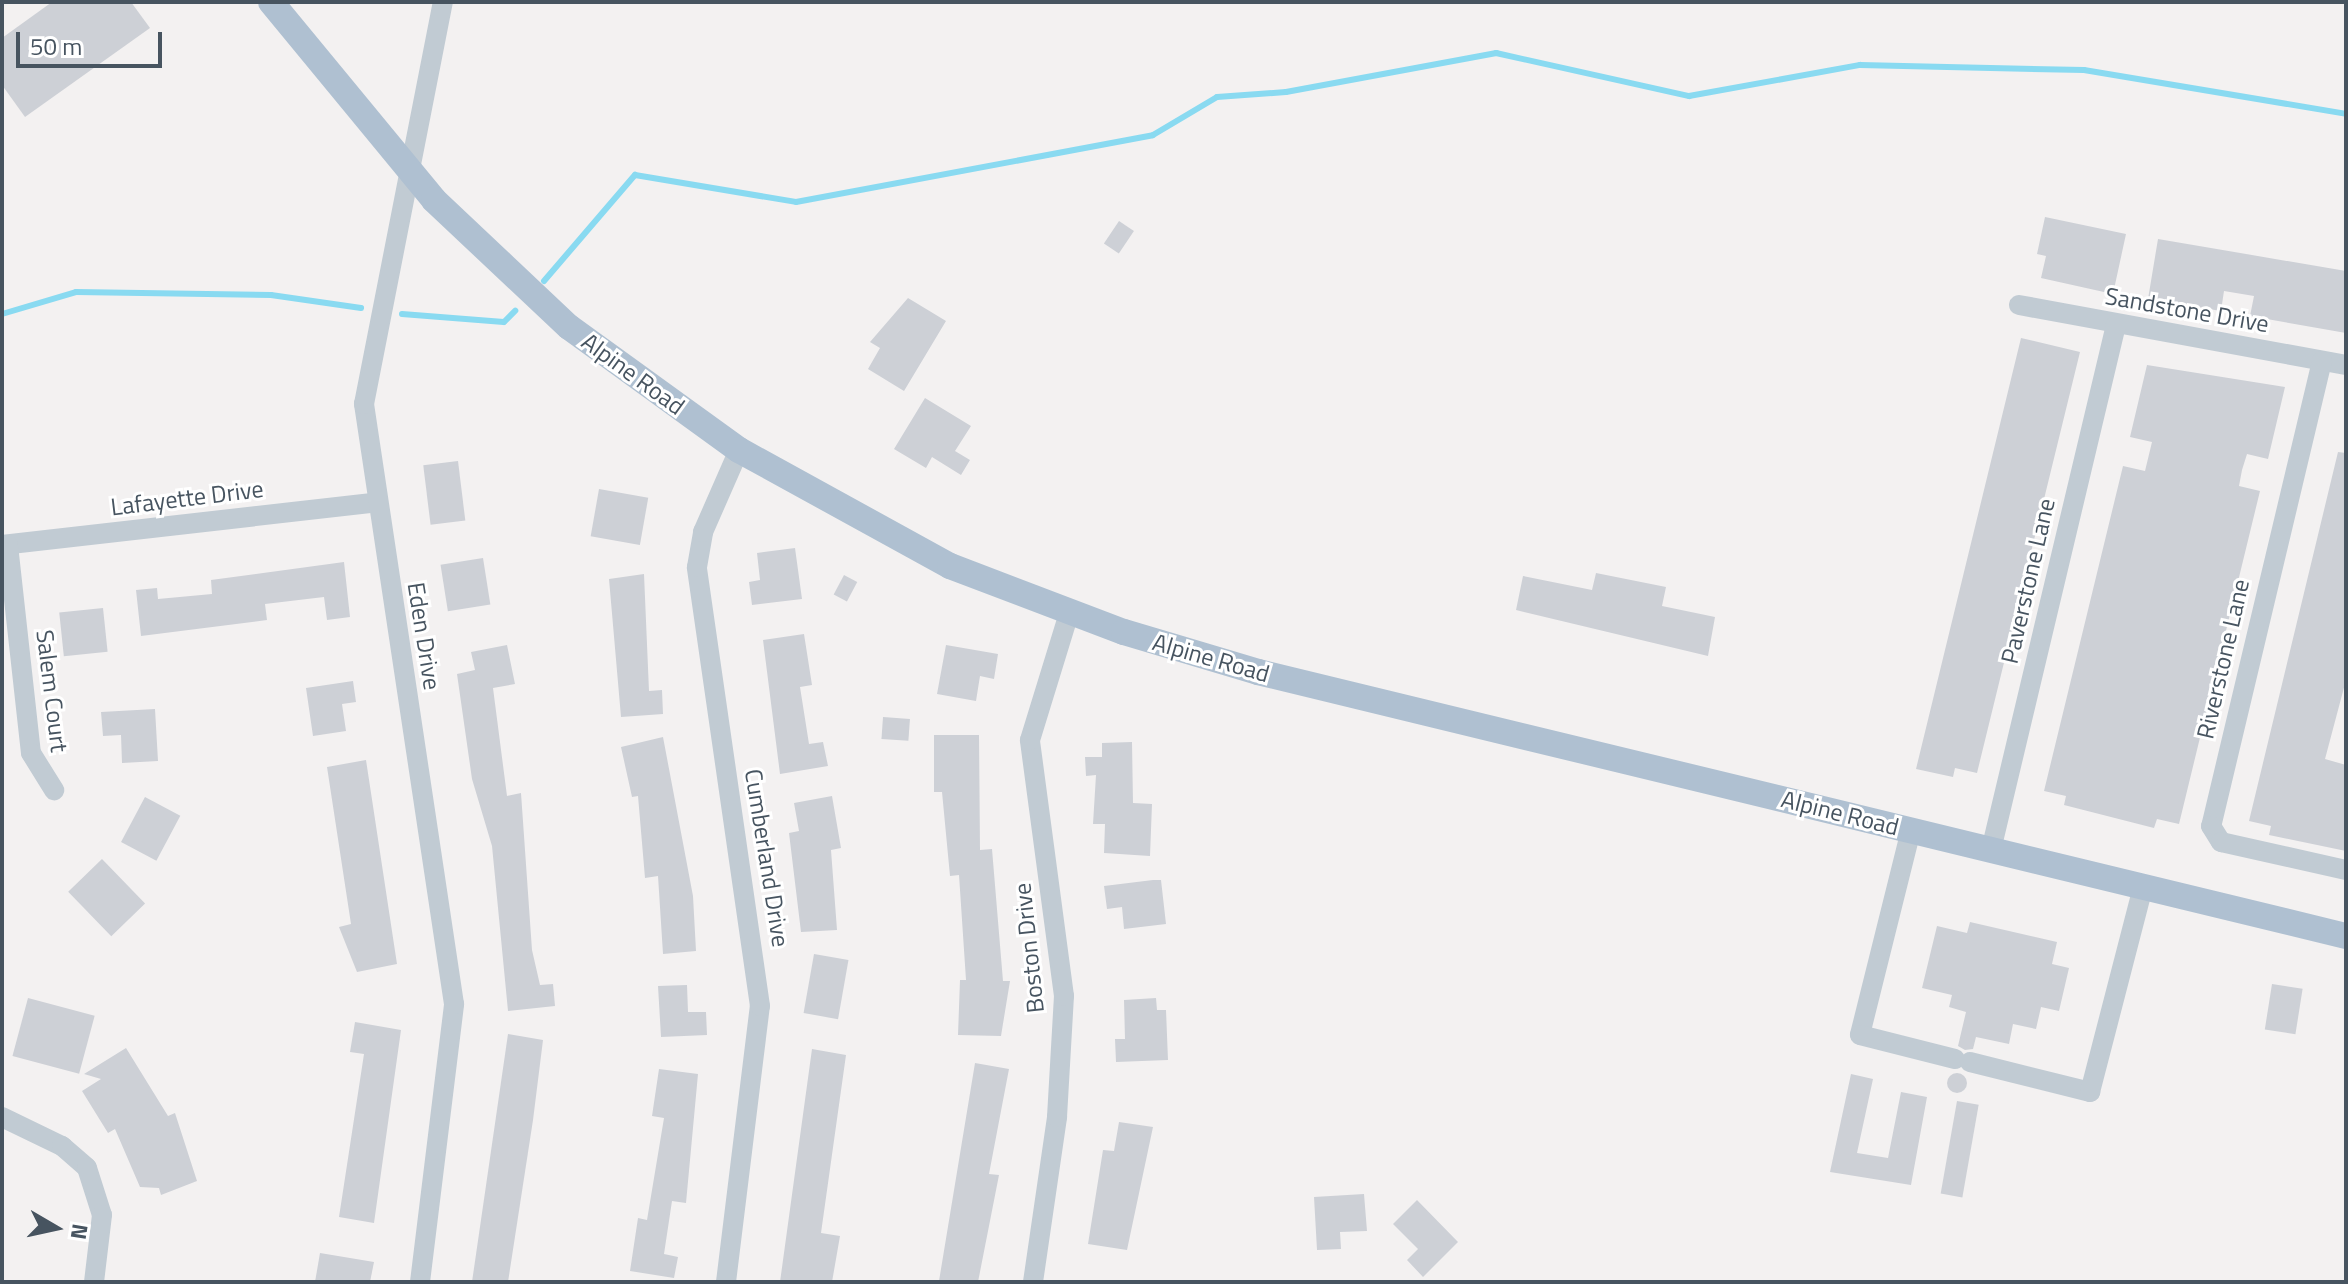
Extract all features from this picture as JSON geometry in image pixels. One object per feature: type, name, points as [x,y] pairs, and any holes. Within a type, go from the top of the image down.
[{"type":"main road","name":"Alpine Road","points":[[271,2],[405,168],[544,306],[739,450],[906,544],[1069,613],[1258,672],[2346,936]]},
{"type":"street","name":"Eden Drive","points":[[420,1282],[454,1004],[377,502],[365,387],[405,168],[443,2]]},
{"type":"street","name":"Sandstone Drive","points":[[2019,305],[2346,365]]},
{"type":"street","name":"Paverstone Lane","points":[[1991,850],[2116,325]]},
{"type":"street","name":"Riverstone Lane","points":[[2322,361],[2211,826],[2221,842],[2346,870]]},
{"type":"street","name":"Cumberland Drive","points":[[726,1282],[760,1006],[697,567],[703,532],[739,450]]},
{"type":"street","name":"Lafayette Drive","points":[[5,545],[377,502]]},
{"type":"street","name":"Salem Court","points":[[5,545],[31,753],[54,790]]},
{"type":"street","name":"Boston Drive","points":[[1033,1282],[1057,1117],[1064,996],[1030,740],[1069,613]]},
{"type":"street","points":[[1911,830],[1860,1035],[2090,1092],[2143,887]]},
{"type":"street","points":[[2,1117],[71,1152],[93,1180],[102,1215],[94,1282]]},
{"type":"building","points":[[52,2],[131,2],[150,28],[25,117],[2,85],[2,38]]},
{"type":"building","points":[[2045,217],[2126,234],[2113,294],[2041,278],[2046,256],[2037,254]]},
{"type":"building","points":[[1119,221],[1134,231],[1119,253],[1104,243]]},
{"type":"building","points":[[2158,239],[2346,271],[2346,333],[2250,316],[2254,296],[2224,291],[2221,311],[2148,299]]},
{"type":"building","points":[[908,298],[946,321],[904,391],[868,369],[880,348],[870,342]]},
{"type":"building","points":[[2021,338],[2080,352],[1977,773],[1955,768],[1953,777],[1916,769]]},
{"type":"building","points":[[2147,365],[2285,387],[2268,459],[2247,454],[2242,470],[2239,486],[2260,491],[2179,824],[2157,819],[2154,828],[2064,805],[2066,796],[2044,791],[2123,466],[2145,471],[2152,442],[2130,437]]},
{"type":"building","points":[[925,398],[971,426],[955,451],[970,460],[961,475],[932,457],[926,468],[894,449]]},
{"type":"building","points":[[2338,452],[2346,453],[2346,680],[2325,759],[2346,765],[2346,851],[2269,835],[2271,826],[2249,821]]},
{"type":"building","points":[[458,461],[465,521],[431,525],[423,465]]},
{"type":"building","points":[[599,489],[648,498],[640,545],[591,536]]},
{"type":"building","points":[[795,548],[802,599],[752,605],[749,582],[760,580],[757,553]]},
{"type":"building","points":[[483,558],[490,604],[448,611],[441,565]]},
{"type":"building","points":[[344,562],[350,617],[327,620],[324,597],[265,604],[267,620],[141,636],[136,590],[157,588],[158,599],[212,594],[211,580]]},
{"type":"building","points":[[1596,573],[1666,587],[1662,606],[1715,617],[1708,656],[1516,610],[1523,576],[1592,590]]},
{"type":"building","points":[[644,574],[649,691],[662,690],[663,714],[621,717],[609,579]]},
{"type":"building","points":[[844,575],[857,582],[847,601],[834,594]]},
{"type":"building","points":[[103,608],[108,652],[64,656],[59,613]]},
{"type":"building","points":[[804,634],[812,685],[800,687],[809,744],[823,742],[828,766],[780,774],[763,640]]},
{"type":"building","points":[[507,645],[515,684],[493,688],[507,796],[521,793],[532,950],[540,985],[553,984],[555,1006],[508,1011],[492,846],[472,779],[457,674],[475,670],[471,652]]},
{"type":"building","points":[[946,645],[998,654],[994,679],[980,676],[976,701],[937,694]]},
{"type":"building","points":[[353,681],[356,702],[342,704],[346,731],[313,736],[306,688]]},
{"type":"building","points":[[155,709],[158,761],[122,763],[121,735],[103,736],[101,712]]},
{"type":"building","points":[[883,717],[910,719],[908,741],[881,739]]},
{"type":"building","points":[[934,735],[979,735],[980,850],[992,849],[1003,981],[1010,981],[1001,1036],[958,1035],[960,980],[966,980],[959,875],[950,876],[942,792],[934,792]]},
{"type":"building","points":[[663,737],[693,896],[696,951],[663,954],[658,876],[645,878],[638,796],[632,797],[621,747]]},
{"type":"building","points":[[1132,742],[1133,803],[1152,804],[1150,856],[1104,853],[1105,824],[1093,824],[1096,775],[1086,776],[1085,757],[1102,757],[1102,743]]},
{"type":"building","points":[[366,760],[397,964],[357,972],[339,927],[351,924],[327,767]]},
{"type":"building","points":[[832,796],[841,848],[831,850],[837,930],[801,932],[789,833],[799,831],[794,803]]},
{"type":"building","points":[[145,797],[180,816],[156,861],[121,842]]},
{"type":"building","points":[[102,859],[145,904],[111,936],[68,892]]},
{"type":"building","points":[[1161,880],[1166,924],[1124,929],[1122,907],[1107,909],[1104,886]]},
{"type":"building","points":[[1970,922],[2057,942],[2052,964],[2069,968],[2059,1011],[2041,1007],[2036,1029],[2013,1024],[2009,1044],[1976,1037],[1973,1049],[1965,1050],[1958,1046],[1966,1012],[1949,1007],[1952,995],[1922,988],[1937,926],[1967,933]]},
{"type":"building","points":[[814,954],[848,960],[838,1019],[804,1013]]},
{"type":"building","points":[[2272,984],[2303,989],[2295,1034],[2265,1029]]},
{"type":"building","points":[[687,985],[688,1012],[706,1012],[707,1035],[661,1037],[658,986]]},
{"type":"building","points":[[28,998],[95,1016],[79,1074],[12,1056]]},
{"type":"building","points":[[1156,998],[1157,1010],[1166,1010],[1168,1060],[1116,1062],[1115,1039],[1125,1039],[1124,1000]]},
{"type":"building","points":[[355,1022],[401,1030],[374,1223],[339,1217],[364,1054],[350,1052]]},
{"type":"building","points":[[508,1034],[543,1040],[533,1120],[508,1282],[472,1282]]},
{"type":"building","points":[[126,1048],[168,1116],[175,1113],[197,1181],[161,1195],[159,1188],[140,1187],[115,1129],[108,1133],[82,1091],[101,1079],[84,1074]]},
{"type":"building","points":[[812,1049],[846,1055],[821,1233],[840,1236],[832,1282],[780,1282]]},
{"type":"building","points":[[975,1063],[1009,1069],[989,1174],[999,1175],[978,1282],[939,1281]]},
{"type":"building","points":[[659,1069],[698,1074],[686,1203],[672,1201],[664,1254],[678,1257],[674,1278],[630,1271],[638,1218],[647,1220],[664,1118],[652,1116]]},
{"type":"building","points":[[1953,1073],[1961,1073],[1967,1083],[1961,1093],[1953,1093],[1947,1087],[1947,1079]]},
{"type":"building","points":[[1851,1074],[1873,1079],[1857,1153],[1888,1158],[1901,1092],[1927,1097],[1911,1185],[1830,1172]]},
{"type":"building","points":[[1957,1101],[1979,1105],[1962,1197],[1941,1194]]},
{"type":"building","points":[[1119,1122],[1153,1127],[1127,1250],[1088,1244],[1103,1150],[1114,1151]]},
{"type":"building","points":[[1364,1194],[1367,1231],[1340,1232],[1341,1249],[1317,1250],[1314,1197]]},
{"type":"building","points":[[1417,1200],[1458,1242],[1423,1277],[1407,1260],[1418,1249],[1393,1224]]},
{"type":"building","points":[[320,1253],[374,1262],[370,1282],[315,1282]]},
{"type":"waterway","points":[[544,281],[635,175],[796,202],[1153,135],[1217,97],[1286,92],[1496,53],[1689,96],[1860,65],[2084,70],[2346,114]]},
{"type":"waterway","points":[[2,314],[76,292],[271,295],[361,308]]},
{"type":"waterway","points":[[402,314],[504,322],[515,311]]}]
